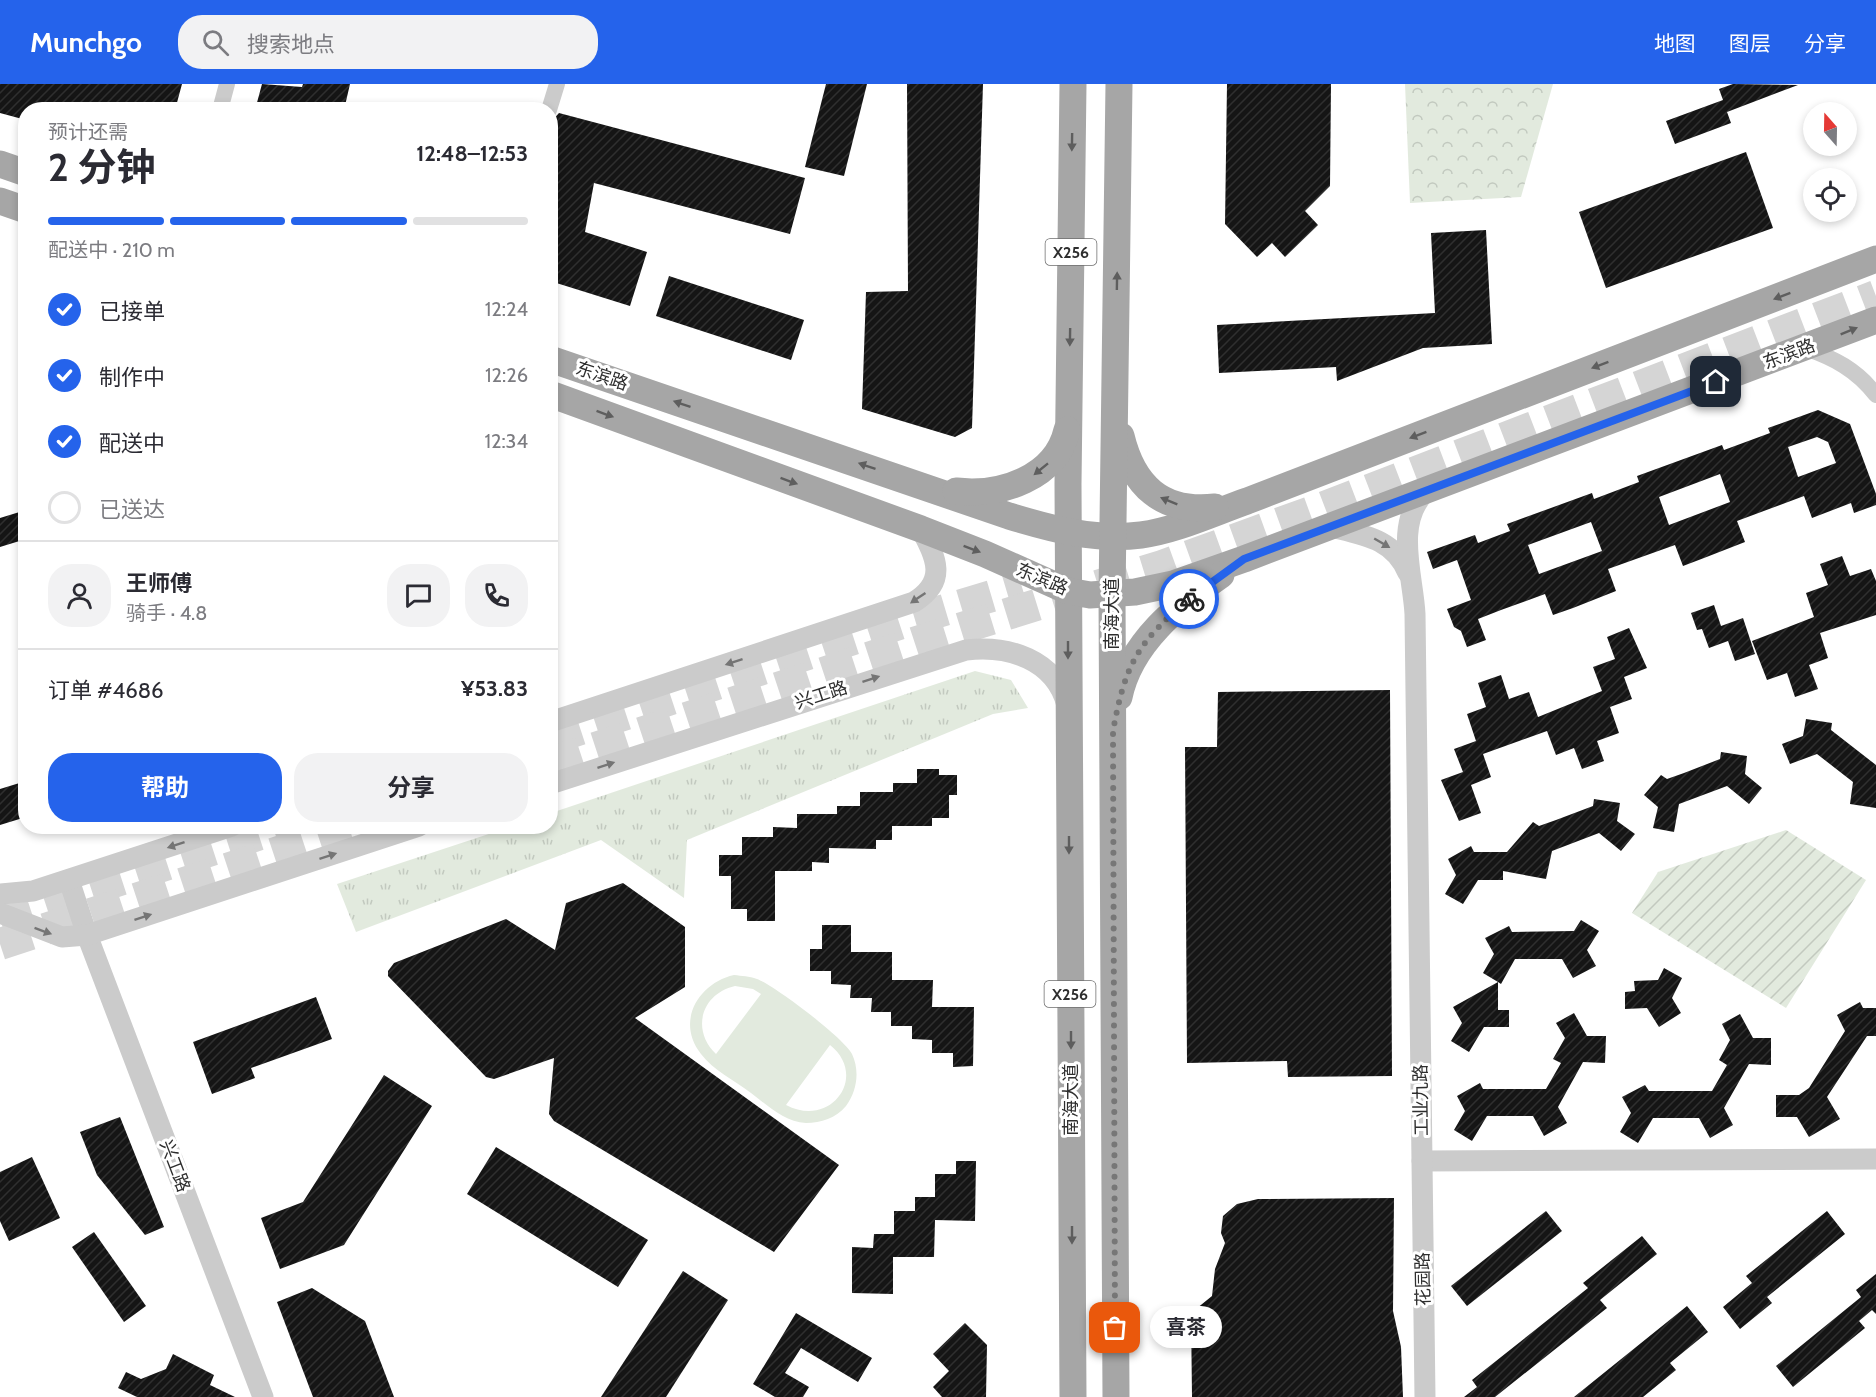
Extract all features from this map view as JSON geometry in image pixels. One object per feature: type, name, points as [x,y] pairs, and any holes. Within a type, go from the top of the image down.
[{"type":"main road","name":"南海大道","points":[[1073,84],[1068,532],[1073,1397]]},
{"type":"main road","name":"南海大道","points":[[1116,1397],[1112,595],[1119,84]]},
{"type":"main road","points":[[0,164],[18,170]]},
{"type":"main road","points":[[0,201],[18,207]]},
{"type":"main road","name":"东滨路","points":[[558,362],[1009,516],[1068,532],[1113,537],[1158,531],[1247,501],[1876,260]]},
{"type":"main road","name":"东滨路","points":[[558,397],[921,529],[986,554],[1068,591],[1090,595],[1112,595],[1173,584],[1244,559],[1876,320]]},
{"type":"main road","points":[[1116,402],[1120,434],[1130,466],[1150,492],[1182,506],[1204,508],[1247,501]]},
{"type":"main road","points":[[922,485],[959,492],[985,492],[1013,486],[1046,468],[1065,438],[1070,420]]},
{"type":"main road","points":[[1113,731],[1122,685],[1132,661],[1148,638],[1201,589],[1244,559]]},
{"type":"street","points":[[222,102],[227,84]]},
{"type":"street","points":[[551,102],[557,84]]},
{"type":"street","points":[[1805,348],[1840,362],[1867,383],[1876,395]]},
{"type":"street","name":"工业九路","points":[[1425,492],[1413,507],[1409,524],[1408,546],[1415,615],[1422,1161],[1876,1160]]},
{"type":"street","name":"工业九路","points":[[1331,527],[1383,542],[1403,563],[1412,585]]},
{"type":"street","points":[[558,719],[914,602],[929,590],[936,577],[934,556],[921,529]]},
{"type":"street","name":"兴工路","points":[[558,781],[966,650],[988,647],[1009,650],[1027,657],[1042,667],[1058,683],[1068,711]]},
{"type":"street","points":[[0,894],[20,894],[69,880],[208,834]]},
{"type":"street","points":[[0,913],[62,937],[87,935],[395,834]]},
{"type":"street","name":"兴工路","points":[[69,880],[87,935],[263,1397]]},
{"type":"street","name":"花园路","points":[[1422,1161],[1425,1397]]},
{"type":"green space","points":[[1405,84],[1553,84],[1521,197],[1410,203]]},
{"type":"green space","points":[[975,671],[1011,680],[1028,708],[993,714],[687,840],[684,898],[601,840],[356,932],[337,884],[489,834],[558,834],[558,811]]},
{"type":"green space","points":[[1786,830],[1866,880],[1786,1008],[1632,913],[1658,872]]},
{"type":"green space","points":[[734,975],[745,976],[766,984],[808,1013],[846,1046],[852,1054],[857,1074],[850,1100],[842,1110],[833,1117],[817,1122],[806,1123],[790,1120],[770,1108],[706,1060],[694,1041],[690,1029],[691,1017],[701,995],[721,979]],"holes":[[[735,986],[753,989],[761,994],[716,1054],[708,1045],[704,1034],[703,1014],[714,997],[723,990]],[[830,1045],[841,1057],[846,1071],[845,1084],[840,1096],[830,1105],[817,1110],[802,1111],[786,1105]]]},
{"type":"building","points":[[0,84],[182,84],[177,102],[18,102],[18,118],[0,113]]},
{"type":"building","points":[[262,84],[302,87],[303,84],[350,84],[346,102],[257,102]]},
{"type":"building","points":[[826,84],[867,84],[844,176],[805,167]]},
{"type":"building","points":[[907,84],[983,84],[972,428],[955,437],[862,409],[866,292],[908,291]]},
{"type":"building","points":[[1227,84],[1331,84],[1330,186],[1305,211],[1318,225],[1285,257],[1272,243],[1257,257],[1225,224]]},
{"type":"building","points":[[1733,84],[1798,85],[1727,112],[1731,123],[1675,144],[1666,121],[1723,100],[1719,89]]},
{"type":"building","points":[[558,114],[805,178],[790,234],[594,183],[585,232],[647,252],[630,306],[558,284]]},
{"type":"building","points":[[1746,152],[1773,228],[1606,288],[1579,212]]},
{"type":"building","points":[[1486,230],[1492,344],[1423,348],[1337,381],[1336,367],[1219,373],[1217,325],[1435,313],[1431,233]]},
{"type":"building","points":[[669,276],[804,320],[791,360],[656,316]]},
{"type":"building","points":[[1818,410],[1850,424],[1876,494],[1876,505],[1854,513],[1851,503],[1812,518],[1804,496],[1737,521],[1745,542],[1683,566],[1675,545],[1608,569],[1616,591],[1573,608],[1553,615],[1545,594],[1478,619],[1486,640],[1467,647],[1461,631],[1454,627],[1447,609],[1471,600],[1457,560],[1433,569],[1427,552],[1475,535],[1478,543],[1510,531],[1507,524],[1592,493],[1594,499],[1639,482],[1637,476],[1722,445],[1724,450],[1770,433],[1768,428]],"holes":[[[1817,437],[1828,442],[1836,463],[1798,477],[1788,447]],[[1720,474],[1730,502],[1669,525],[1659,497]],[[1591,522],[1602,551],[1539,574],[1528,545]]]},
{"type":"building","points":[[18,512],[18,541],[0,547],[0,518]]},
{"type":"building","points":[[1842,556],[1850,576],[1871,569],[1876,581],[1876,615],[1820,633],[1828,658],[1809,665],[1818,689],[1795,697],[1787,673],[1767,680],[1752,641],[1814,617],[1806,593],[1828,585],[1820,564]]},
{"type":"building","points":[[1714,605],[1721,626],[1743,618],[1755,654],[1735,661],[1728,641],[1709,648],[1702,629],[1697,630],[1691,613]]},
{"type":"building","points":[[1629,628],[1647,668],[1624,677],[1632,699],[1610,707],[1619,733],[1597,741],[1604,761],[1582,769],[1574,748],[1556,755],[1547,731],[1483,754],[1491,777],[1471,785],[1481,813],[1459,821],[1441,780],[1463,772],[1454,749],[1476,741],[1467,714],[1486,707],[1478,683],[1501,675],[1509,699],[1529,692],[1538,717],[1602,691],[1593,667],[1615,659],[1607,637]]},
{"type":"building","points":[[1390,690],[1392,1076],[1288,1077],[1287,1061],[1187,1063],[1185,747],[1217,747],[1218,692]]},
{"type":"building","points":[[1806,719],[1832,723],[1831,730],[1876,765],[1876,808],[1850,804],[1853,782],[1817,754],[1790,764],[1782,744],[1803,736]]},
{"type":"building","points":[[1721,752],[1747,756],[1745,774],[1762,788],[1749,804],[1727,786],[1679,804],[1674,832],[1653,828],[1658,807],[1644,795],[1661,775],[1667,779],[1684,773],[1720,759]]},
{"type":"building","points":[[917,769],[939,769],[939,775],[957,775],[957,795],[949,795],[949,818],[932,818],[932,826],[892,826],[892,840],[876,840],[876,849],[829,848],[829,863],[812,862],[812,871],[775,871],[775,921],[747,921],[747,909],[731,909],[731,876],[719,876],[719,855],[742,855],[742,837],[773,837],[773,827],[797,828],[797,814],[837,814],[837,806],[860,806],[860,792],[893,792],[893,783],[917,783]]},
{"type":"building","points":[[18,783],[18,819],[0,825],[0,789]]},
{"type":"building","points":[[1594,799],[1620,803],[1617,821],[1635,834],[1621,851],[1599,833],[1552,851],[1546,879],[1503,871],[1503,880],[1478,880],[1463,904],[1445,894],[1456,875],[1448,859],[1471,846],[1474,852],[1507,852],[1533,822],[1539,826],[1556,820],[1593,806]]},
{"type":"building","points":[[623,883],[685,927],[685,987],[635,1018],[839,1165],[774,1252],[554,1121],[549,1114],[554,1058],[494,1079],[486,1077],[388,976],[388,971],[394,963],[506,919],[555,950],[566,903]]},
{"type":"building","points":[[1581,920],[1599,931],[1587,950],[1596,966],[1573,978],[1562,959],[1515,959],[1501,984],[1483,973],[1494,954],[1485,938],[1509,926],[1512,932],[1574,931]]},
{"type":"building","points":[[822,925],[851,925],[851,952],[892,952],[892,980],[933,980],[932,1007],[974,1007],[973,1066],[953,1067],[953,1053],[932,1053],[932,1040],[912,1039],[912,1026],[891,1026],[891,1012],[871,1012],[872,998],[850,998],[851,985],[831,984],[831,971],[810,971],[810,949],[822,949]]},
{"type":"building","points":[[1664,968],[1682,978],[1672,998],[1681,1013],[1659,1027],[1647,1008],[1625,1009],[1625,992],[1635,991],[1634,981],[1658,980]]},
{"type":"building","points":[[1498,982],[1498,1010],[1509,1010],[1509,1027],[1484,1027],[1469,1052],[1451,1041],[1462,1023],[1453,1007]]},
{"type":"building","points":[[316,997],[332,1039],[251,1068],[255,1078],[212,1094],[193,1042]]},
{"type":"building","points":[[1860,1002],[1863,1008],[1876,1008],[1876,1036],[1867,1036],[1827,1097],[1840,1119],[1809,1137],[1797,1117],[1776,1117],[1776,1095],[1799,1095],[1809,1088],[1845,1031],[1837,1015]]},
{"type":"building","points":[[1574,1013],[1587,1036],[1606,1036],[1605,1063],[1583,1062],[1558,1107],[1567,1123],[1544,1136],[1533,1116],[1487,1116],[1472,1141],[1454,1130],[1465,1111],[1457,1096],[1480,1083],[1483,1089],[1546,1089],[1561,1063],[1553,1059],[1565,1038],[1556,1023]]},
{"type":"building","points":[[1740,1014],[1753,1038],[1771,1038],[1771,1065],[1749,1064],[1724,1108],[1733,1125],[1710,1138],[1699,1118],[1653,1118],[1638,1143],[1620,1132],[1631,1113],[1622,1097],[1645,1085],[1649,1091],[1712,1091],[1727,1065],[1719,1060],[1730,1040],[1722,1024]]},
{"type":"building","points":[[384,1075],[432,1106],[344,1245],[280,1269],[261,1218],[303,1202]]},
{"type":"building","points":[[120,1117],[164,1227],[145,1235],[97,1175],[80,1132]]},
{"type":"building","points":[[496,1147],[648,1240],[618,1287],[467,1194]]},
{"type":"building","points":[[32,1157],[60,1218],[9,1241],[0,1221],[0,1172]]},
{"type":"building","points":[[956,1161],[976,1161],[975,1221],[935,1220],[934,1257],[893,1257],[893,1294],[852,1293],[852,1247],[873,1248],[874,1234],[894,1234],[894,1211],[915,1211],[915,1197],[935,1197],[935,1174],[956,1174]]},
{"type":"building","points":[[1394,1198],[1393,1311],[1401,1347],[1403,1397],[1192,1397],[1191,1313],[1212,1296],[1215,1269],[1225,1243],[1221,1233],[1223,1216],[1237,1204],[1258,1199]]},
{"type":"building","points":[[1546,1211],[1562,1231],[1467,1306],[1451,1286]]},
{"type":"building","points":[[1827,1211],[1845,1234],[1767,1297],[1772,1303],[1740,1329],[1723,1307],[1752,1283],[1746,1276]]},
{"type":"building","points":[[94,1232],[146,1306],[124,1322],[72,1247]]},
{"type":"building","points":[[1642,1236],[1657,1254],[1600,1300],[1607,1308],[1495,1397],[1464,1397],[1477,1387],[1472,1380],[1588,1288],[1583,1283]]},
{"type":"building","points":[[683,1271],[728,1300],[666,1397],[601,1397]]},
{"type":"building","points":[[1876,1274],[1876,1314],[1872,1310],[1859,1321],[1865,1328],[1793,1387],[1776,1366],[1861,1297],[1856,1290]]},
{"type":"building","points":[[312,1288],[365,1321],[394,1397],[313,1397],[277,1302]]},
{"type":"building","points":[[1687,1306],[1708,1332],[1670,1363],[1676,1370],[1643,1397],[1574,1397]]},
{"type":"building","points":[[796,1313],[872,1358],[858,1382],[801,1348],[785,1373],[809,1387],[803,1397],[775,1397],[753,1384]]},
{"type":"building","points":[[965,1323],[987,1345],[986,1397],[942,1397],[933,1387],[949,1371],[933,1354]]},
{"type":"building","points":[[173,1354],[214,1375],[210,1385],[235,1397],[137,1397],[118,1388],[126,1372],[141,1379],[166,1369]]},
{"type":"tunnel","points":[[558,760],[917,642],[1162,566],[1322,508],[1876,296]]},
{"type":"tunnel","points":[[558,736],[911,620],[1022,587]]},
{"type":"tunnel","points":[[0,919],[260,834]]},
{"type":"tunnel","points":[[0,944],[333,834]]},
{"type":"way so far","points":[[1115,1328],[1113,731],[1122,685],[1132,661],[1148,638],[1189,599]]},
{"type":"place","name":"喜茶","points":[[1115,1328]]},
{"type":"route","points":[[1189,599],[1244,559],[1716,382]]}]
